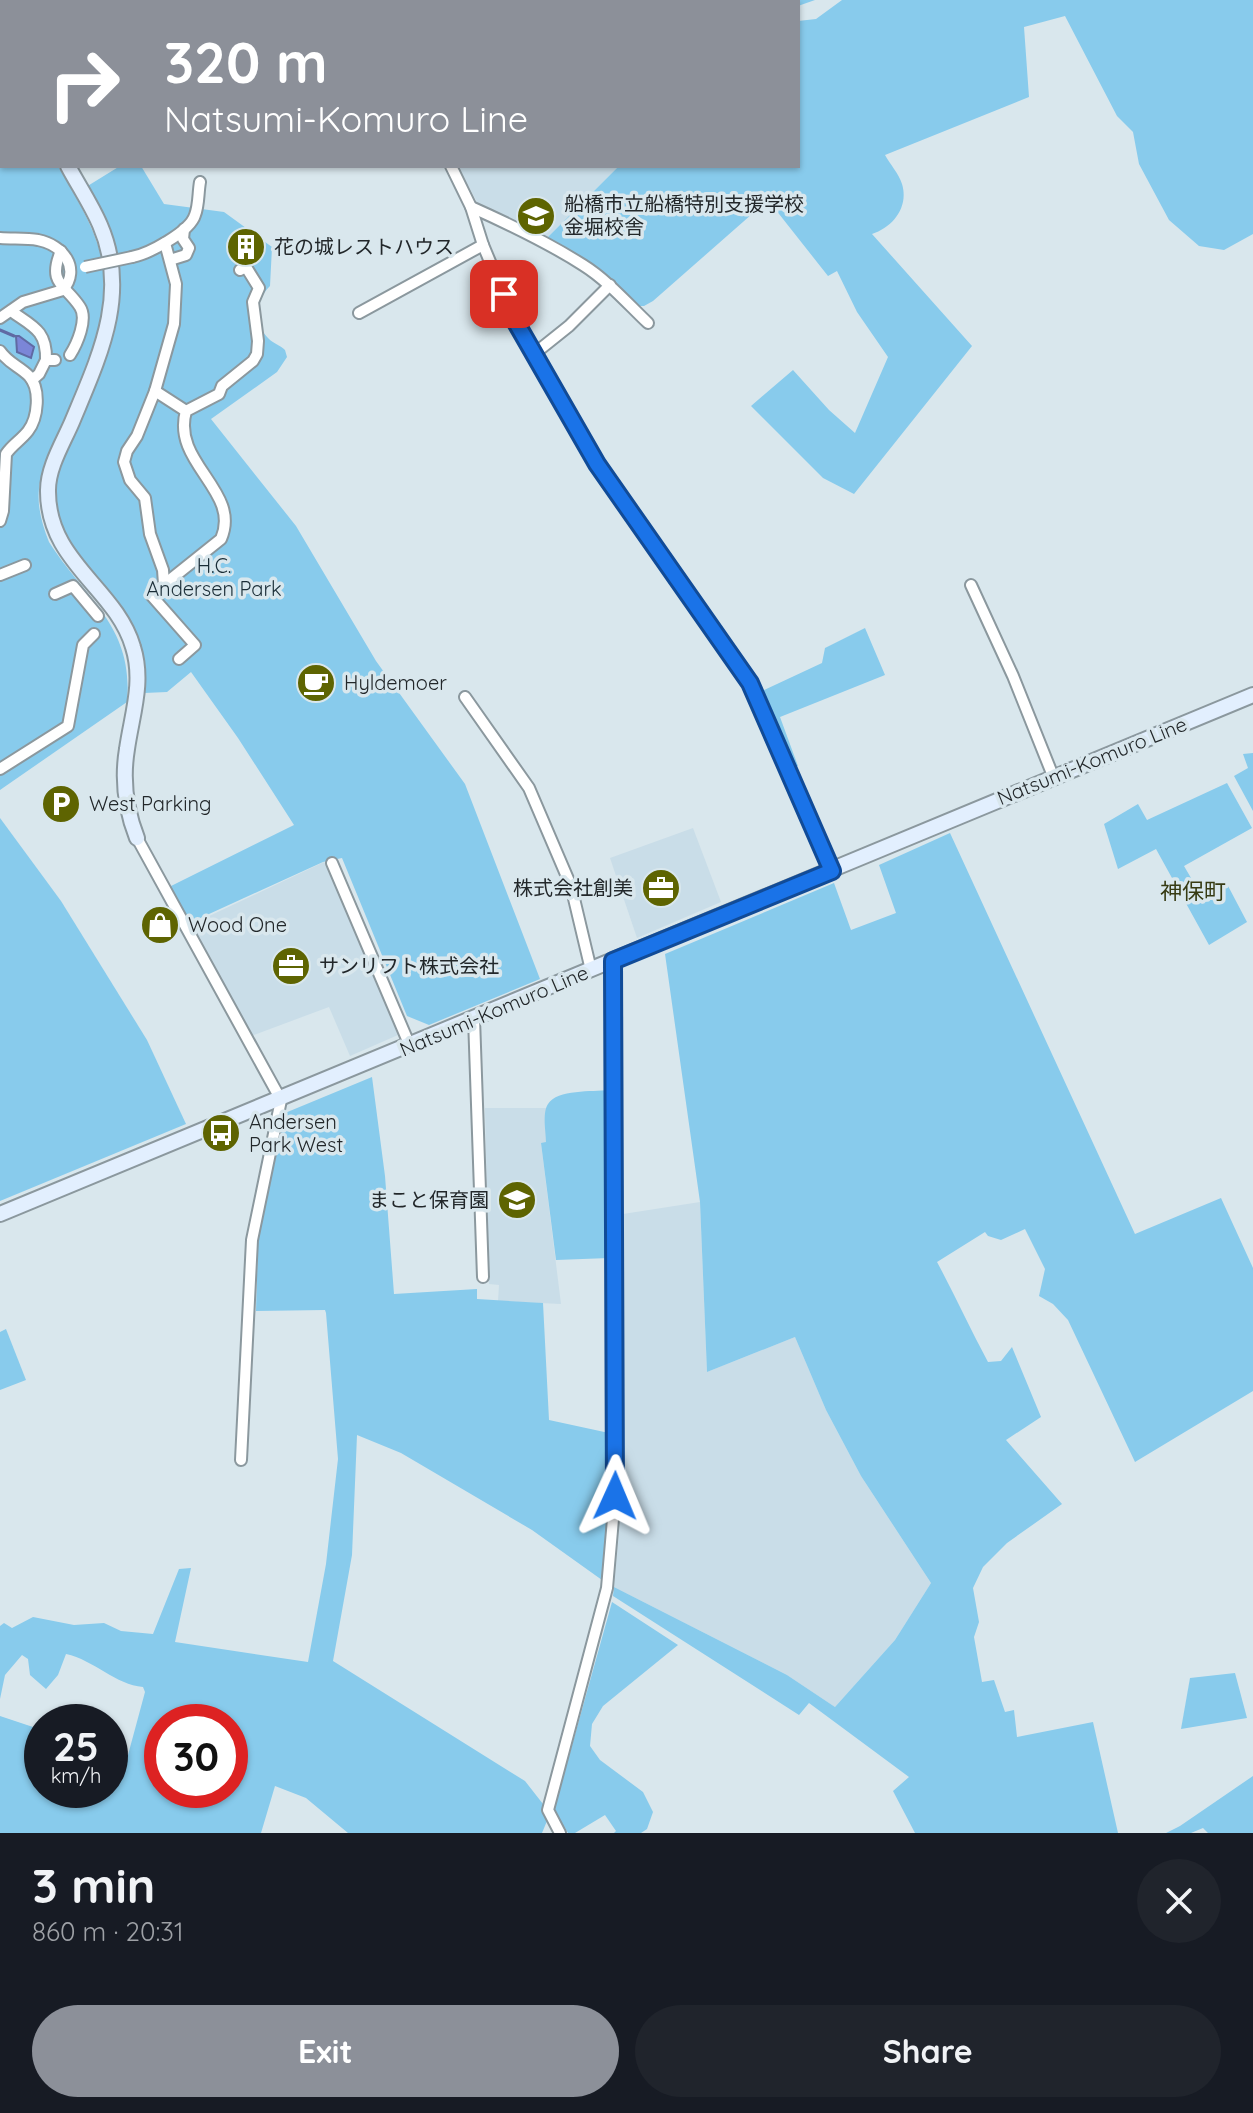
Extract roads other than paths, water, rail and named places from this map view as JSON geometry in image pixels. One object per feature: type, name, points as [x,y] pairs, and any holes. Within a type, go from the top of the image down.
[{"type":"main road","points":[[69,168],[103,234],[113,275],[112,308],[108,332],[49,475],[47,492],[57,536],[121,622],[135,654],[137,698],[124,769],[128,811],[137,838]]},
{"type":"main road","name":"Natsumi-Komuro Line","points":[[0,1214],[1253,695]]},
{"type":"street","points":[[452,168],[471,207],[483,245],[514,319],[597,464],[750,683],[832,871]]},
{"type":"street","points":[[71,270],[142,255],[165,243],[195,217],[200,182]]},
{"type":"street","points":[[471,207],[528,233],[584,265],[610,285],[648,323]]},
{"type":"street","points":[[170,260],[186,255],[189,248],[183,239],[184,229]]},
{"type":"street","points":[[0,238],[40,240],[61,251],[71,270],[69,283],[63,290],[32,298],[0,318]]},
{"type":"street","points":[[164,584],[163,570],[150,534],[145,498],[130,480],[124,462],[155,391],[174,324],[176,284],[165,243]]},
{"type":"street","points":[[359,313],[483,245]]},
{"type":"street","points":[[61,251],[56,274],[63,290],[79,306],[83,320],[70,355]]},
{"type":"street","points":[[186,411],[219,394],[222,386],[257,354],[253,302],[259,288],[246,267],[240,270]]},
{"type":"street","points":[[534,354],[569,326],[610,285]]},
{"type":"street","points":[[11,311],[41,333],[46,344],[50,360],[32,380]]},
{"type":"street","points":[[0,351],[4,361],[32,380],[37,398],[29,430],[6,454],[0,521]]},
{"type":"street","points":[[155,391],[186,411]]},
{"type":"street","points":[[179,659],[195,645],[151,595],[221,539],[226,523],[224,507],[183,438],[186,411]]},
{"type":"street","points":[[0,575],[25,565]]},
{"type":"street","points":[[971,585],[1013,676],[1053,776]]},
{"type":"street","points":[[55,594],[73,586],[98,616]]},
{"type":"street","points":[[0,769],[68,726],[82,641],[94,634]]},
{"type":"street","points":[[465,697],[529,788],[571,886],[591,970]]},
{"type":"street","points":[[137,838],[281,1100],[252,1240],[241,1460]]},
{"type":"street","points":[[332,863],[410,1046]]},
{"type":"street","points":[[560,1833],[548,1810],[607,1588],[615,1496],[613,961]]},
{"type":"street","points":[[474,1018],[483,1277]]},
{"type":"street","points":[[546,1833],[552,1818]]},
{"type":"water","points":[[16,336],[34,347],[31,358],[17,352]]},
{"type":"waterway","points":[[0,330],[14,336]]},
{"type":"place","name":"船橋市立船橋特別支援学校 金堀校舎","points":[[536,216]]},
{"type":"place","name":"花の城レストハウス","points":[[246,247]]},
{"type":"place","name":"Hyldemoer","points":[[316,683]]},
{"type":"place","name":"West Parking","points":[[61,804]]},
{"type":"place","name":"株式会社創美","points":[[661,888]]},
{"type":"place","name":"Wood One","points":[[160,925]]},
{"type":"place","name":"サンリフト株式会社","points":[[291,966]]},
{"type":"place","name":"Andersen Park West","points":[[221,1133]]},
{"type":"place","name":"まこと保育園","points":[[517,1200]]},
{"type":"district","name":"神保町","points":[[1193,891]]},
{"type":"park label","name":"H.C. Andersen Park","points":[[214,578]]}]
